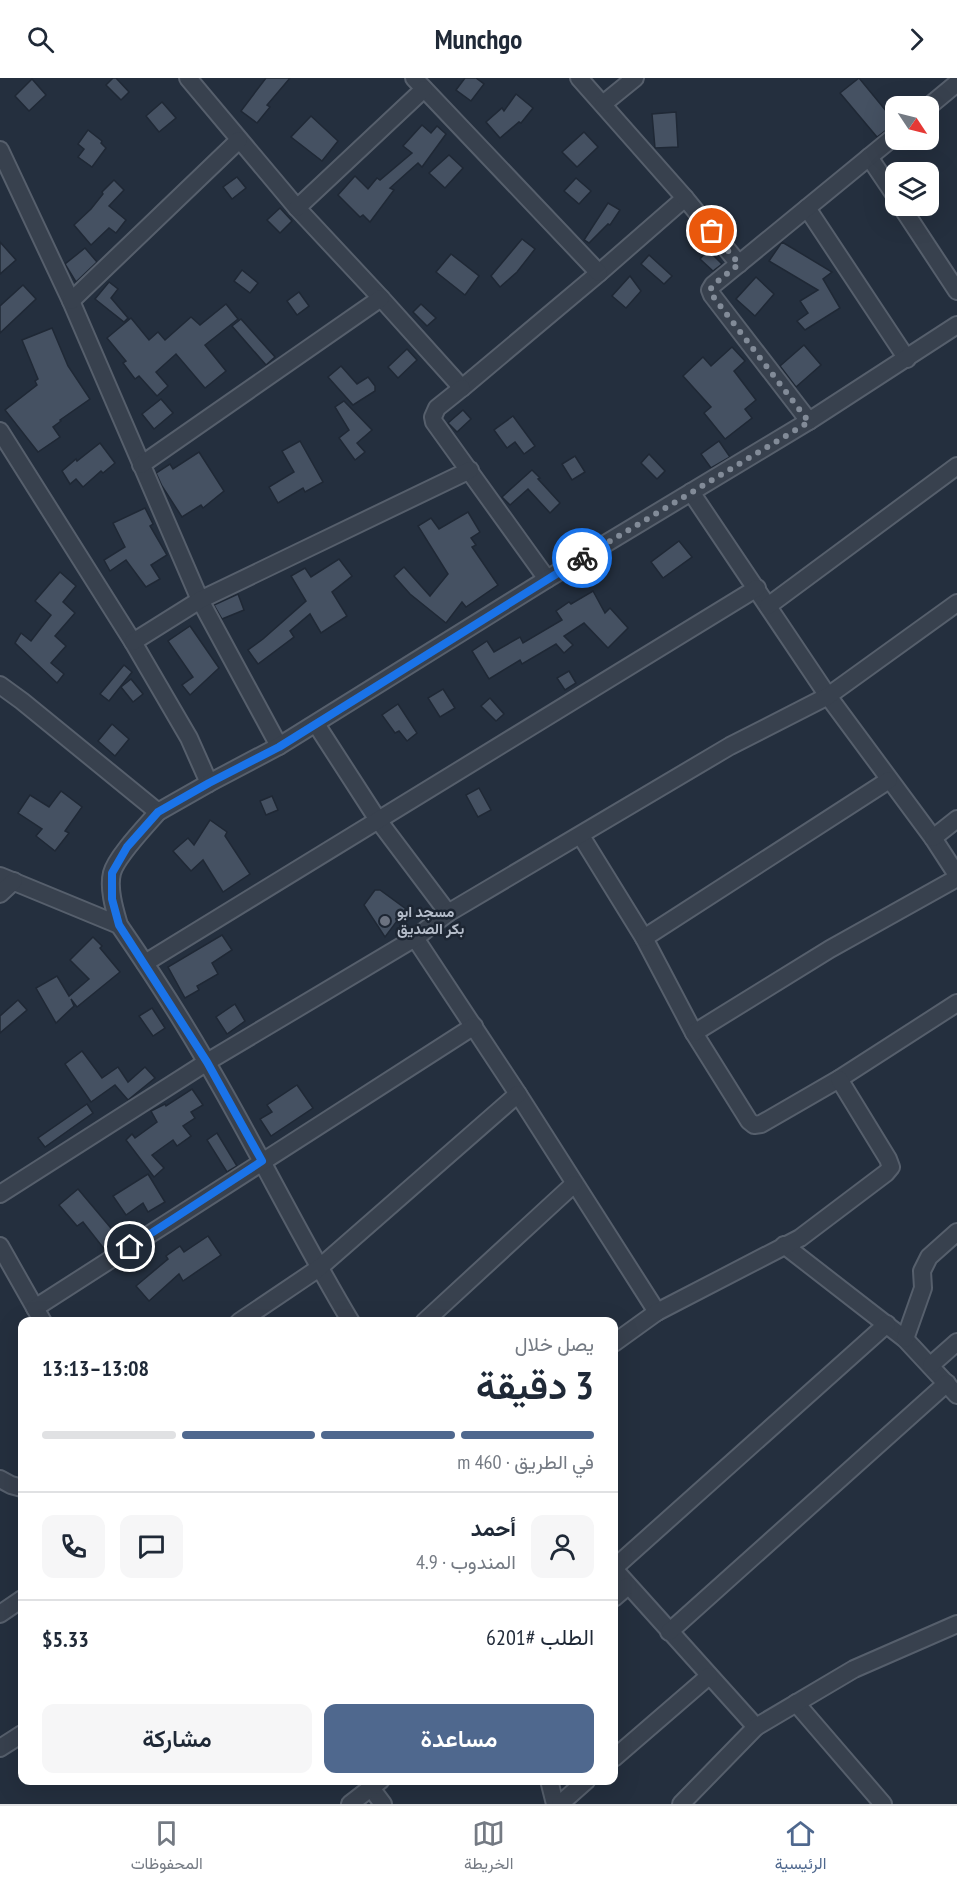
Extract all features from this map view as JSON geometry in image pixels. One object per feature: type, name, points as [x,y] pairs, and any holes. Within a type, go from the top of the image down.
[{"type":"street","points":[[579,78],[685,198],[739,264]]},
{"type":"street","points":[[603,104],[635,78]]},
{"type":"street","points":[[190,79],[297,208],[462,388]]},
{"type":"street","points":[[939,98],[957,83]]},
{"type":"street","points":[[297,208],[419,84],[599,273]]},
{"type":"street","points":[[70,301],[239,140]]},
{"type":"street","points":[[809,422],[710,290],[713,285],[885,144]]},
{"type":"street","points":[[0,150],[70,301],[200,600],[279,747]]},
{"type":"street","points":[[869,157],[885,181]]},
{"type":"street","points":[[547,579],[433,417],[437,408],[685,198]]},
{"type":"street","points":[[807,208],[907,359]]},
{"type":"street","points":[[908,216],[957,291]]},
{"type":"street","points":[[141,465],[381,298]]},
{"type":"street","points":[[348,1317],[207,1062],[119,925],[112,899],[112,873],[127,847],[158,812],[279,747],[547,579],[809,422],[957,325]]},
{"type":"street","points":[[0,431],[133,642],[189,738],[209,783]]},
{"type":"street","points":[[768,606],[957,466]]},
{"type":"street","points":[[133,642],[200,600],[470,470]]},
{"type":"street","points":[[691,492],[828,696],[933,838],[957,877],[830,950],[694,1033]]},
{"type":"street","points":[[145,963],[757,588]]},
{"type":"street","points":[[0,1194],[207,1062],[415,938],[448,914],[730,746],[828,696],[957,603]]},
{"type":"street","points":[[0,685],[158,812]]},
{"type":"street","points":[[316,724],[378,820],[448,914]]},
{"type":"street","points":[[644,938],[889,780]]},
{"type":"street","points":[[933,838],[957,819]]},
{"type":"street","points":[[581,836],[644,938],[694,1033],[749,1121],[754,1125],[761,1124],[839,1079],[957,1003]]},
{"type":"street","points":[[0,894],[7,879],[119,925]]},
{"type":"street","points":[[415,938],[657,1312]]},
{"type":"street","points":[[0,1246],[39,1315],[262,1161],[474,1026]]},
{"type":"street","points":[[618,1340],[657,1312],[800,1238],[886,1173],[891,1167],[888,1159],[839,1079]]},
{"type":"street","points":[[246,1317],[319,1268],[518,1094]]},
{"type":"street","points":[[429,1317],[574,1184]]},
{"type":"street","points":[[905,1339],[923,1288],[922,1271],[929,1257],[957,1232]]},
{"type":"street","points":[[669,1632],[952,1389],[905,1339],[784,1245]]},
{"type":"street","points":[[618,1564],[887,1324]]},
{"type":"street","points":[[931,1365],[957,1342]]},
{"type":"street","points":[[0,1479],[18,1487]]},
{"type":"street","points":[[618,1573],[756,1728]]},
{"type":"street","points":[[618,1595],[628,1586]]},
{"type":"street","points":[[0,1614],[18,1602]]},
{"type":"street","points":[[681,1804],[756,1728],[854,1669],[957,1624]]},
{"type":"street","points":[[618,1755],[709,1676]]},
{"type":"street","points":[[796,1703],[883,1804]]},
{"type":"street","points":[[0,1748],[18,1737]]},
{"type":"street","points":[[350,1804],[372,1785]]},
{"type":"street","points":[[375,1785],[383,1804]]},
{"type":"street","points":[[551,1785],[557,1804],[581,1785]]},
{"type":"building","points":[[116,78],[129,92],[121,100],[106,85]]},
{"type":"building","points":[[266,78],[290,78],[267,105],[270,107],[257,123],[241,111]]},
{"type":"building","points":[[465,78],[476,78],[484,84],[471,101],[456,90]]},
{"type":"building","points":[[859,78],[885,110],[885,131],[877,137],[840,93]]},
{"type":"building","points":[[32,79],[46,95],[29,111],[15,96]]},
{"type":"building","points":[[516,94],[533,108],[521,123],[519,122],[500,138],[486,122],[502,108],[504,111]]},
{"type":"building","points":[[162,102],[176,118],[159,132],[146,116]]},
{"type":"building","points":[[676,112],[678,147],[655,148],[652,114]]},
{"type":"building","points":[[311,116],[338,141],[322,161],[291,137]]},
{"type":"building","points":[[422,125],[431,133],[437,126],[446,134],[422,167],[418,163],[390,188],[394,190],[370,222],[363,215],[360,217],[338,195],[355,176],[368,189],[377,178],[380,180],[412,153],[403,146]]},
{"type":"building","points":[[88,130],[102,141],[101,143],[106,148],[92,167],[78,157],[84,149],[78,144]]},
{"type":"building","points":[[584,132],[598,147],[577,167],[562,152]]},
{"type":"building","points":[[449,155],[463,168],[445,188],[429,173]]},
{"type":"building","points":[[237,177],[246,188],[232,199],[223,187]]},
{"type":"building","points":[[576,178],[591,191],[579,204],[564,191]]},
{"type":"building","points":[[114,180],[124,190],[109,206],[126,220],[116,233],[109,228],[91,245],[74,225],[91,209],[103,194],[102,192]]},
{"type":"building","points":[[608,203],[620,210],[610,225],[608,224],[589,243],[584,240]]},
{"type":"building","points":[[280,208],[292,221],[280,233],[267,220]]},
{"type":"building","points":[[522,239],[535,249],[517,272],[500,287],[491,276]]},
{"type":"building","points":[[0,242],[16,260],[0,274]]},
{"type":"building","points":[[782,242],[832,272],[823,279],[840,308],[805,330],[797,321],[808,313],[800,301],[818,290],[769,261]]},
{"type":"building","points":[[85,248],[97,262],[76,282],[65,264]]},
{"type":"building","points":[[708,250],[722,264],[713,271],[700,259]]},
{"type":"building","points":[[451,254],[479,276],[465,295],[436,272]]},
{"type":"building","points":[[649,255],[672,276],[664,284],[641,264]]},
{"type":"building","points":[[242,270],[258,283],[250,293],[234,281]]},
{"type":"building","points":[[630,276],[641,291],[626,308],[612,296]]},
{"type":"building","points":[[756,277],[774,294],[755,316],[736,299]]},
{"type":"building","points":[[109,282],[118,289],[111,298],[128,318],[124,322],[95,299]]},
{"type":"building","points":[[23,285],[36,299],[0,333],[0,306]]},
{"type":"building","points":[[299,292],[309,306],[297,315],[287,301]]},
{"type":"building","points":[[226,304],[238,319],[205,345],[226,371],[205,388],[176,354],[156,372],[168,386],[157,396],[139,376],[135,379],[123,363],[126,361],[107,338],[131,318],[149,340],[158,332],[165,340],[191,317],[200,325]]},
{"type":"building","points":[[421,304],[436,318],[427,326],[413,312]]},
{"type":"building","points":[[241,319],[275,357],[266,365],[232,326]]},
{"type":"building","points":[[52,328],[68,366],[90,399],[53,427],[60,437],[38,452],[5,410],[37,385],[35,381],[38,379],[22,340]]},
{"type":"building","points":[[804,345],[821,365],[796,387],[780,366]]},
{"type":"building","points":[[732,347],[745,361],[734,371],[756,400],[745,409],[752,418],[725,439],[704,413],[711,407],[683,376],[703,357],[711,366]]},
{"type":"building","points":[[407,349],[417,360],[398,378],[388,367]]},
{"type":"building","points":[[341,366],[357,384],[368,377],[375,386],[375,391],[353,405],[328,377]]},
{"type":"building","points":[[161,399],[173,413],[154,429],[142,414]]},
{"type":"building","points":[[344,401],[372,430],[357,443],[365,452],[355,460],[339,438],[349,430],[335,407]]},
{"type":"building","points":[[463,410],[471,419],[457,432],[448,423]]},
{"type":"building","points":[[513,416],[535,446],[524,454],[515,442],[507,448],[494,430]]},
{"type":"building","points":[[300,441],[323,482],[305,492],[303,488],[278,503],[269,487],[294,472],[282,451]]},
{"type":"building","points":[[719,441],[730,457],[711,468],[701,454]]},
{"type":"building","points":[[100,443],[115,463],[103,473],[101,471],[83,487],[76,479],[70,484],[62,471]]},
{"type":"building","points":[[199,452],[224,491],[203,508],[201,505],[182,517],[156,473],[170,464],[173,469]]},
{"type":"building","points":[[649,454],[665,471],[657,479],[641,463]]},
{"type":"building","points":[[575,456],[585,472],[572,480],[562,464]]},
{"type":"building","points":[[532,470],[560,503],[550,513],[528,489],[510,505],[502,497]]},
{"type":"building","points":[[145,508],[153,524],[150,526],[167,555],[151,565],[160,579],[146,587],[126,560],[110,571],[104,560],[125,547],[113,523]]},
{"type":"building","points":[[468,512],[480,532],[471,538],[476,545],[472,547],[498,585],[466,607],[462,602],[446,623],[410,594],[394,576],[404,567],[430,596],[448,574],[418,526],[431,518],[439,529]]},
{"type":"building","points":[[679,541],[692,557],[663,578],[651,562]]},
{"type":"building","points":[[339,559],[352,576],[332,592],[347,616],[321,633],[310,614],[290,631],[294,637],[258,664],[248,650],[306,601],[291,576],[305,568],[311,577]]},
{"type":"building","points":[[60,572],[76,586],[63,602],[75,613],[55,636],[66,646],[51,663],[64,674],[57,683],[15,643],[21,633],[31,641],[51,615],[35,601]]},
{"type":"building","points":[[593,591],[605,613],[610,608],[628,628],[608,648],[584,623],[564,636],[573,645],[564,653],[556,644],[522,664],[520,660],[489,679],[472,651],[487,641],[494,652],[520,637],[523,643],[562,620],[556,611]]},
{"type":"building","points":[[238,594],[244,610],[222,619],[214,605]]},
{"type":"building","points":[[190,626],[219,668],[190,695],[182,685],[193,677],[168,641]]},
{"type":"building","points":[[124,665],[132,672],[109,701],[100,694]]},
{"type":"building","points":[[569,671],[576,683],[565,690],[557,678]]},
{"type":"building","points":[[131,679],[143,694],[133,702],[121,687]]},
{"type":"building","points":[[443,689],[455,708],[440,717],[428,698]]},
{"type":"building","points":[[490,698],[504,714],[496,721],[481,706]]},
{"type":"building","points":[[398,704],[417,733],[407,741],[399,731],[395,733],[382,715]]},
{"type":"building","points":[[112,724],[129,739],[115,756],[98,741]]},
{"type":"building","points":[[479,788],[491,810],[478,817],[466,795]]},
{"type":"building","points":[[61,791],[82,807],[65,831],[69,833],[55,851],[36,836],[42,829],[18,813],[30,795],[49,807]]},
{"type":"building","points":[[272,796],[278,810],[266,815],[260,801]]},
{"type":"building","points":[[210,820],[227,832],[225,836],[250,874],[223,892],[203,860],[191,871],[173,851],[188,838],[194,845]]},
{"type":"building","points":[[375,890],[380,890],[406,909],[385,937],[364,905]]},
{"type":"building","points":[[222,935],[232,950],[212,963],[218,974],[197,986],[199,990],[185,998],[168,967]]},
{"type":"building","points":[[93,937],[120,972],[77,1007],[71,999],[74,1006],[56,1023],[36,988],[57,976],[69,996],[89,979],[70,960]]},
{"type":"building","points":[[18,1000],[27,1010],[0,1033],[0,1016]]},
{"type":"building","points":[[235,1004],[245,1021],[227,1034],[216,1017]]},
{"type":"building","points":[[152,1008],[165,1028],[153,1036],[139,1016]]},
{"type":"building","points":[[82,1051],[102,1078],[118,1067],[128,1082],[145,1067],[155,1078],[128,1100],[115,1085],[91,1102],[65,1064]]},
{"type":"building","points":[[297,1085],[313,1108],[271,1136],[260,1119],[272,1112],[267,1105]]},
{"type":"building","points":[[192,1089],[203,1105],[191,1112],[195,1118],[183,1126],[191,1136],[177,1146],[173,1140],[152,1155],[164,1168],[154,1177],[126,1140],[132,1134],[135,1138],[157,1122],[151,1111],[165,1104],[166,1106]]},
{"type":"building","points":[[87,1104],[93,1113],[45,1147],[38,1138]]},
{"type":"building","points":[[217,1133],[237,1166],[227,1172],[207,1140]]},
{"type":"building","points":[[148,1174],[165,1202],[148,1212],[143,1203],[126,1215],[113,1196]]},
{"type":"building","points":[[78,1189],[121,1240],[105,1250],[83,1222],[77,1226],[59,1205]]},
{"type":"building","points":[[208,1236],[221,1255],[183,1281],[179,1274],[149,1301],[136,1286],[168,1259],[166,1256],[180,1246],[184,1252]]},
{"type":"way so far","points":[[582,558],[809,422],[712,295],[710,290],[713,285],[739,264],[712,231]]},
{"type":"place","name":"مسجد ابو بكر الصديق","points":[[385,921]]},
{"type":"route","points":[[130,1247],[262,1161],[207,1062],[119,925],[112,899],[112,873],[127,847],[158,812],[279,747],[582,558]]}]
